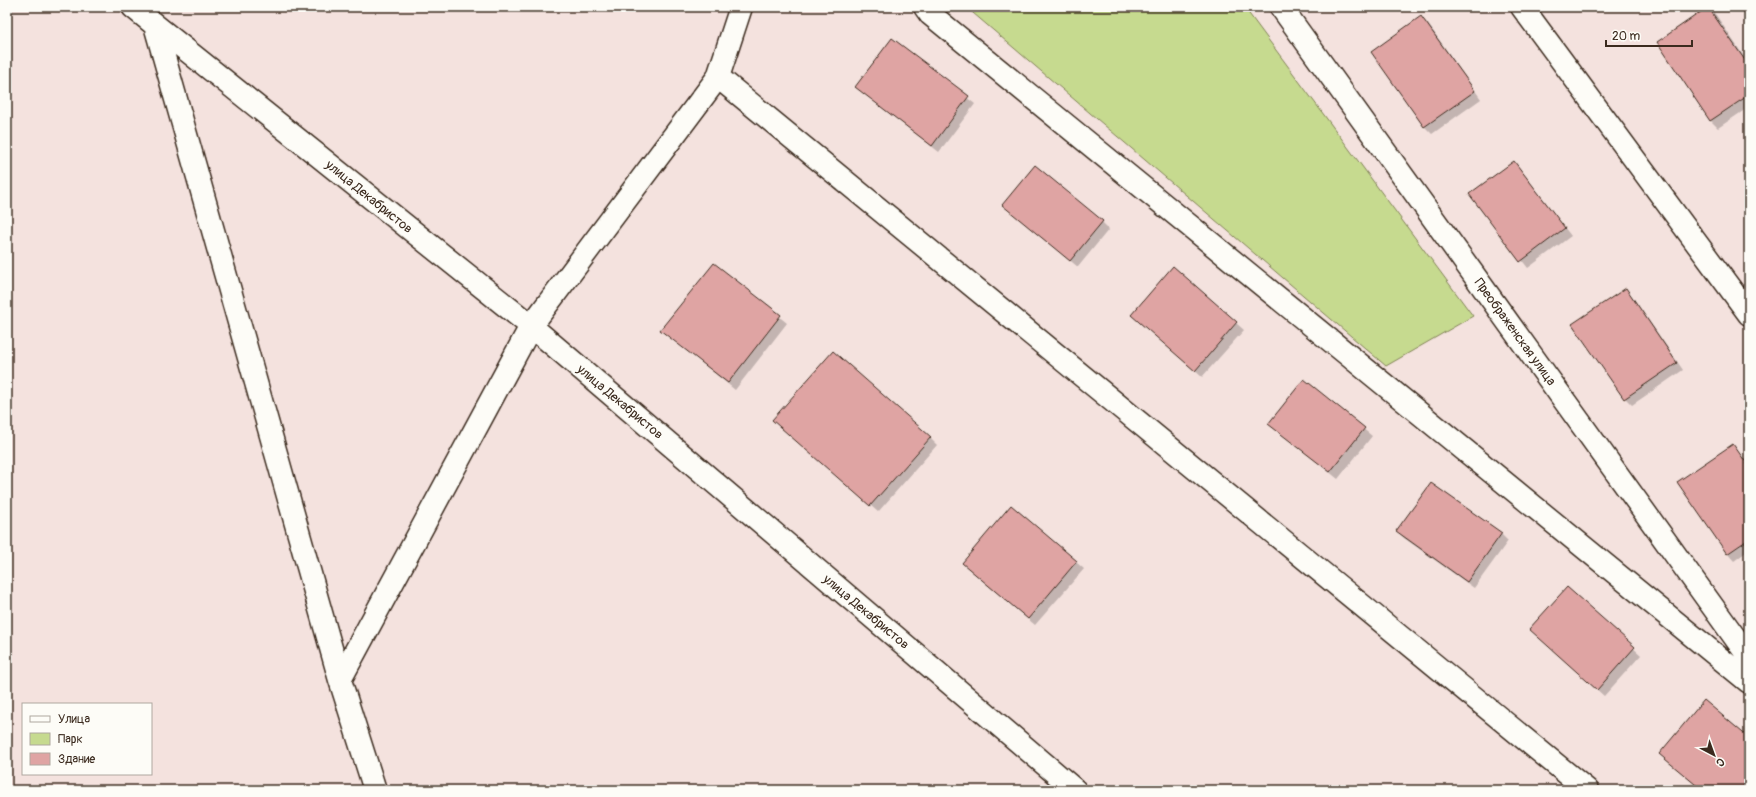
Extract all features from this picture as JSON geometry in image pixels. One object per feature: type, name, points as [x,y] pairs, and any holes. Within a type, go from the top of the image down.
[{"type":"street","name":"улица Декабристов","points":[[134,7],[531,326],[1075,790]]},
{"type":"street","points":[[340,680],[531,326],[718,77],[741,7]]},
{"type":"street","points":[[925,7],[936,19],[1749,682]]},
{"type":"street","name":"Преображенская улица","points":[[1281,7],[1749,656]]},
{"type":"street","points":[[1522,7],[1749,314]]},
{"type":"street","points":[[155,25],[340,680],[375,790]]},
{"type":"street","points":[[718,77],[1587,790]]},
{"type":"green space","points":[[966,7],[1244,7],[1473,316],[1386,366]]},
{"type":"building","points":[[1708,7],[1749,66],[1749,95],[1710,121],[1657,42]]},
{"type":"building","points":[[1421,16],[1475,91],[1424,127],[1371,52]]},
{"type":"building","points":[[892,38],[969,96],[932,146],[855,87]]},
{"type":"building","points":[[1514,161],[1565,228],[1520,262],[1469,194]]},
{"type":"building","points":[[1035,165],[1103,221],[1070,261],[1002,205]]},
{"type":"building","points":[[714,263],[781,315],[728,383],[660,330]]},
{"type":"building","points":[[1173,266],[1237,322],[1195,371],[1131,315]]},
{"type":"building","points":[[1626,288],[1677,363],[1624,399],[1572,324]]},
{"type":"building","points":[[833,351],[931,437],[870,506],[772,420]]},
{"type":"building","points":[[1304,379],[1365,428],[1330,472],[1268,424]]},
{"type":"building","points":[[1733,444],[1749,467],[1749,539],[1727,554],[1677,482]]},
{"type":"building","points":[[1431,483],[1502,533],[1467,582],[1396,531]]},
{"type":"building","points":[[1011,505],[1077,561],[1028,619],[962,563]]},
{"type":"building","points":[[1567,587],[1635,647],[1597,690],[1529,629]]},
{"type":"building","points":[[1704,700],[1749,738],[1749,785],[1745,790],[1702,790],[1659,754]]}]
